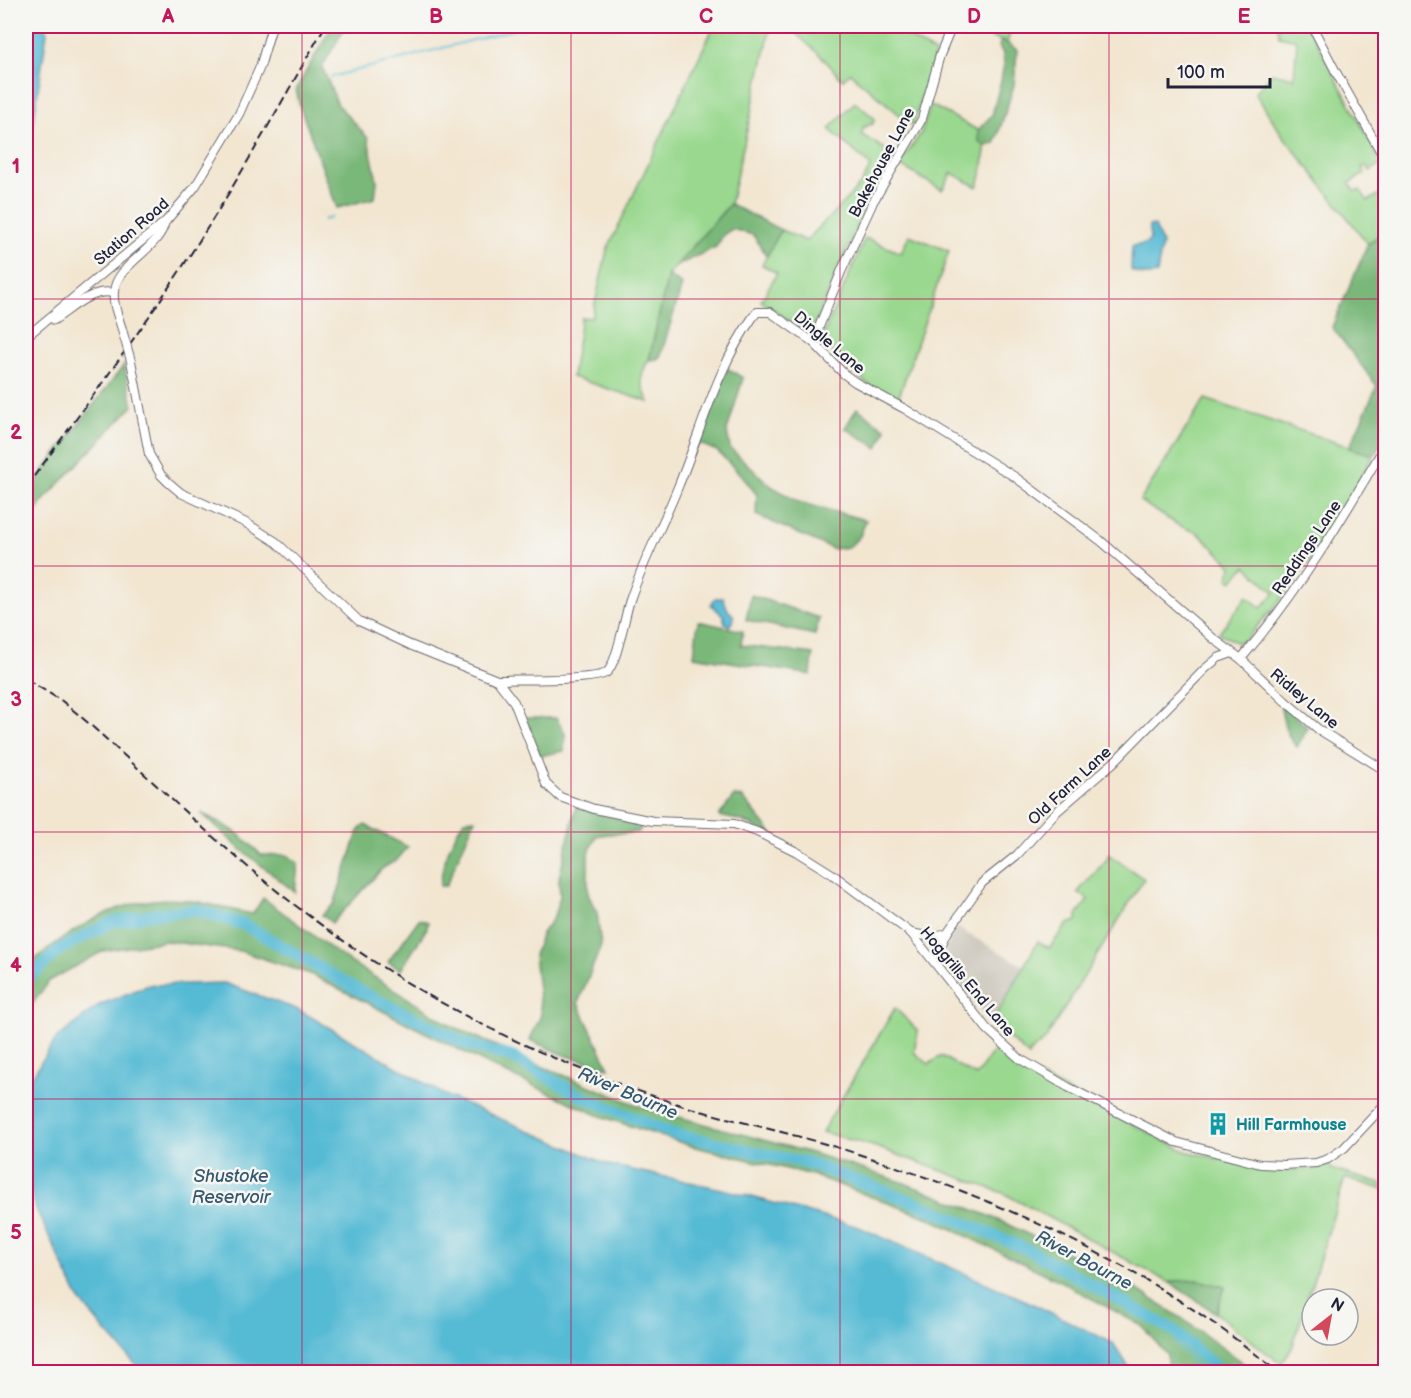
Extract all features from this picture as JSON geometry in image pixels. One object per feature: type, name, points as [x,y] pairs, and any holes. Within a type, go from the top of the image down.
[{"type":"street","name":"Station Road","points":[[26,337],[166,221],[195,187],[231,129],[260,67],[272,26]]},
{"type":"street","name":"Bakehouse Lane","points":[[813,342],[841,272],[873,202],[922,119],[942,49],[952,26]]},
{"type":"street","points":[[1312,26],[1386,161]]},
{"type":"street","points":[[166,221],[158,239],[120,276],[113,293],[131,361],[144,438],[149,454],[161,475],[174,488],[246,524],[276,542],[359,621],[497,681],[509,693],[521,679]]},
{"type":"street","points":[[41,326],[53,321],[93,295],[100,292],[113,293]]},
{"type":"street","name":"Dingle Lane","points":[[497,681],[591,677],[605,673],[610,668],[632,592],[678,489],[714,387],[736,345],[757,312],[770,312],[813,342],[855,382],[905,409],[1007,471],[1101,541],[1214,639],[1241,659]]},
{"type":"street","name":"Reddings Lane","points":[[1241,659],[1300,584],[1336,530],[1386,444]]},
{"type":"street","points":[[1214,639],[1215,660]]},
{"type":"street","name":"Old Farm Lane","points":[[936,963],[947,933],[982,884],[1017,855],[1054,813],[1114,762],[1215,660],[1232,653]]},
{"type":"street","name":"Ridley Lane","points":[[1241,659],[1318,729],[1386,771]]},
{"type":"street","name":"Hoggrills End Lane","points":[[509,693],[546,784],[560,797],[594,809],[653,821],[726,822],[744,826],[822,867],[911,933],[987,1029],[1020,1059],[1068,1087],[1169,1139],[1260,1164],[1316,1163],[1328,1159],[1344,1148],[1386,1103]]},
{"type":"street","points":[[911,933],[931,937],[947,933]]},
{"type":"shaded area","points":[[956,927],[1024,966],[992,1023],[941,961]]},
{"type":"green space","points":[[332,26],[346,26],[322,67],[338,105],[368,138],[377,181],[375,198],[337,208],[300,107],[296,89]]},
{"type":"green space","points":[[714,26],[771,26],[730,204],[668,275],[649,360],[642,376],[642,385],[649,402],[572,377],[581,318],[592,317],[607,250]]},
{"type":"green space","points":[[788,26],[890,26],[935,53],[913,126],[850,73],[842,80],[824,59]]},
{"type":"green space","points":[[958,26],[1012,26],[1007,43]]},
{"type":"green space","points":[[1277,26],[1308,26],[1382,164],[1370,171],[1367,166],[1362,167],[1365,174],[1349,183],[1355,191],[1360,190],[1368,201],[1385,191],[1385,231],[1368,244],[1281,133],[1255,93],[1272,73],[1294,78],[1297,40],[1279,36]]},
{"type":"green space","points":[[1001,41],[1017,50],[1014,85],[995,144],[985,146],[979,142],[978,130],[992,115],[1001,81],[1004,64],[999,46]]},
{"type":"green space","points":[[855,102],[875,119],[872,125],[870,123],[867,127],[864,126],[862,135],[893,154],[869,198],[810,336],[761,301],[777,273],[762,265],[781,230],[806,241],[861,184],[871,166],[829,129]]},
{"type":"green space","points":[[931,105],[987,135],[982,173],[977,187],[952,173],[942,190],[899,165],[921,133]]},
{"type":"green space","points":[[730,204],[781,230],[767,256],[753,235],[732,229],[724,234],[716,247],[676,266]]},
{"type":"green space","points":[[1385,231],[1386,435],[1374,455],[1349,448],[1377,386],[1332,327],[1368,244]]},
{"type":"green space","points":[[909,235],[949,251],[897,402],[866,383],[839,361],[822,338],[865,238],[901,253]]},
{"type":"green space","points":[[668,275],[682,285],[661,355],[657,359],[649,360]]},
{"type":"green space","points":[[124,365],[133,406],[43,501],[26,526],[26,493]]},
{"type":"green space","points":[[727,368],[743,378],[727,431],[730,448],[771,486],[798,502],[866,520],[860,536],[849,547],[833,549],[756,515],[757,495],[742,476],[717,451],[698,443]]},
{"type":"green space","points":[[1205,399],[1374,455],[1334,524],[1288,592],[1245,640],[1237,643],[1219,633],[1247,596],[1261,608],[1275,593],[1246,566],[1232,581],[1228,578],[1232,566],[1198,533],[1178,525],[1140,501]]},
{"type":"green space","points":[[857,408],[886,429],[878,448],[845,428]]},
{"type":"green space","points":[[751,595],[819,618],[815,635],[746,620]]},
{"type":"green space","points":[[698,621],[743,631],[741,645],[813,654],[811,675],[694,656]]},
{"type":"green space","points":[[1280,703],[1308,728],[1297,747],[1287,732]]},
{"type":"green space","points":[[526,718],[556,718],[565,734],[564,751],[540,756]]},
{"type":"green space","points":[[734,796],[743,798],[773,835],[742,821],[719,816]]},
{"type":"green space","points":[[576,807],[642,824],[639,832],[596,836],[588,855],[588,894],[597,913],[601,946],[578,1003],[609,1068],[564,1055],[530,1040],[541,1015],[534,955],[542,933],[553,919],[560,897],[559,878]]},
{"type":"green space","points":[[201,813],[233,831],[261,855],[287,855],[298,863],[295,892],[238,847]]},
{"type":"green space","points":[[475,819],[446,886],[440,886],[445,860],[455,835],[464,820]]},
{"type":"green space","points":[[365,825],[408,847],[397,860],[383,868],[332,923],[322,915],[334,904],[359,830]]},
{"type":"green space","points":[[1108,854],[1144,879],[1045,1040],[1030,1052],[1029,1056],[992,1023],[1038,941],[1049,948],[1068,924],[1077,921],[1077,915],[1088,900],[1078,892],[1108,858]]},
{"type":"green space","points":[[263,898],[344,958],[450,1025],[531,1062],[642,1107],[815,1154],[902,1182],[992,1217],[1119,1278],[1183,1319],[1255,1372],[1168,1372],[1167,1355],[1142,1326],[1060,1281],[929,1218],[812,1175],[691,1146],[600,1116],[503,1072],[310,974],[240,951],[166,941],[103,951],[49,981],[26,1013],[26,966],[61,939],[99,917],[118,908],[161,900],[193,901],[253,914]]},
{"type":"green space","points":[[419,919],[428,922],[427,928],[401,970],[388,962]]},
{"type":"green space","points":[[895,1008],[918,1031],[914,1052],[929,1064],[941,1056],[976,1076],[994,1050],[1026,1070],[1185,1151],[1269,1170],[1315,1169],[1329,1164],[1331,1169],[1385,1185],[1385,1190],[1345,1178],[1311,1287],[1300,1287],[1300,1322],[1292,1348],[1281,1364],[1216,1313],[1225,1288],[1173,1281],[1170,1283],[1003,1193],[876,1147],[822,1132]]},
{"type":"green space","points":[[1198,1280],[1225,1287],[1216,1313],[1170,1283]]},
{"type":"water","points":[[26,26],[46,26],[47,33],[30,143],[26,155]]},
{"type":"water","points":[[1149,226],[1155,226],[1162,244],[1157,274],[1147,275],[1131,270],[1132,246],[1145,244],[1150,240]]},
{"type":"water","points":[[715,598],[723,598],[728,610],[734,616],[729,626],[725,623],[723,615],[711,605]]},
{"type":"water","name":"Shustoke Reservoir","points":[[224,983],[299,1010],[445,1095],[609,1165],[727,1190],[859,1227],[1029,1302],[1113,1343],[1132,1372],[146,1372],[136,1365],[79,1299],[35,1207],[26,1170],[26,1086],[56,1039],[99,1005],[149,985]]},
{"type":"waterway","points":[[331,77],[527,26]]},
{"type":"waterway","points":[[324,220],[332,217]]},
{"type":"waterway","name":"River Bourne","points":[[26,981],[59,950],[110,923],[152,914],[197,910],[245,925],[356,989],[466,1044],[512,1057],[581,1096],[671,1133],[810,1164],[914,1202],[1031,1251],[1173,1330],[1221,1372]]},
{"type":"waterway","points":[[1173,1330],[1176,1343],[1197,1366],[1196,1372]]},
{"type":"railway","points":[[26,487],[112,370],[194,249],[245,166],[325,26]]},
{"type":"railway","points":[[26,679],[62,701],[79,715],[214,838],[301,910],[372,960],[447,1006],[525,1045],[625,1086],[687,1107],[861,1155],[973,1195],[1080,1244],[1132,1272],[1182,1302],[1278,1372]]},
{"type":"place","name":"Hill Farmhouse","points":[[1218,1124]]}]
